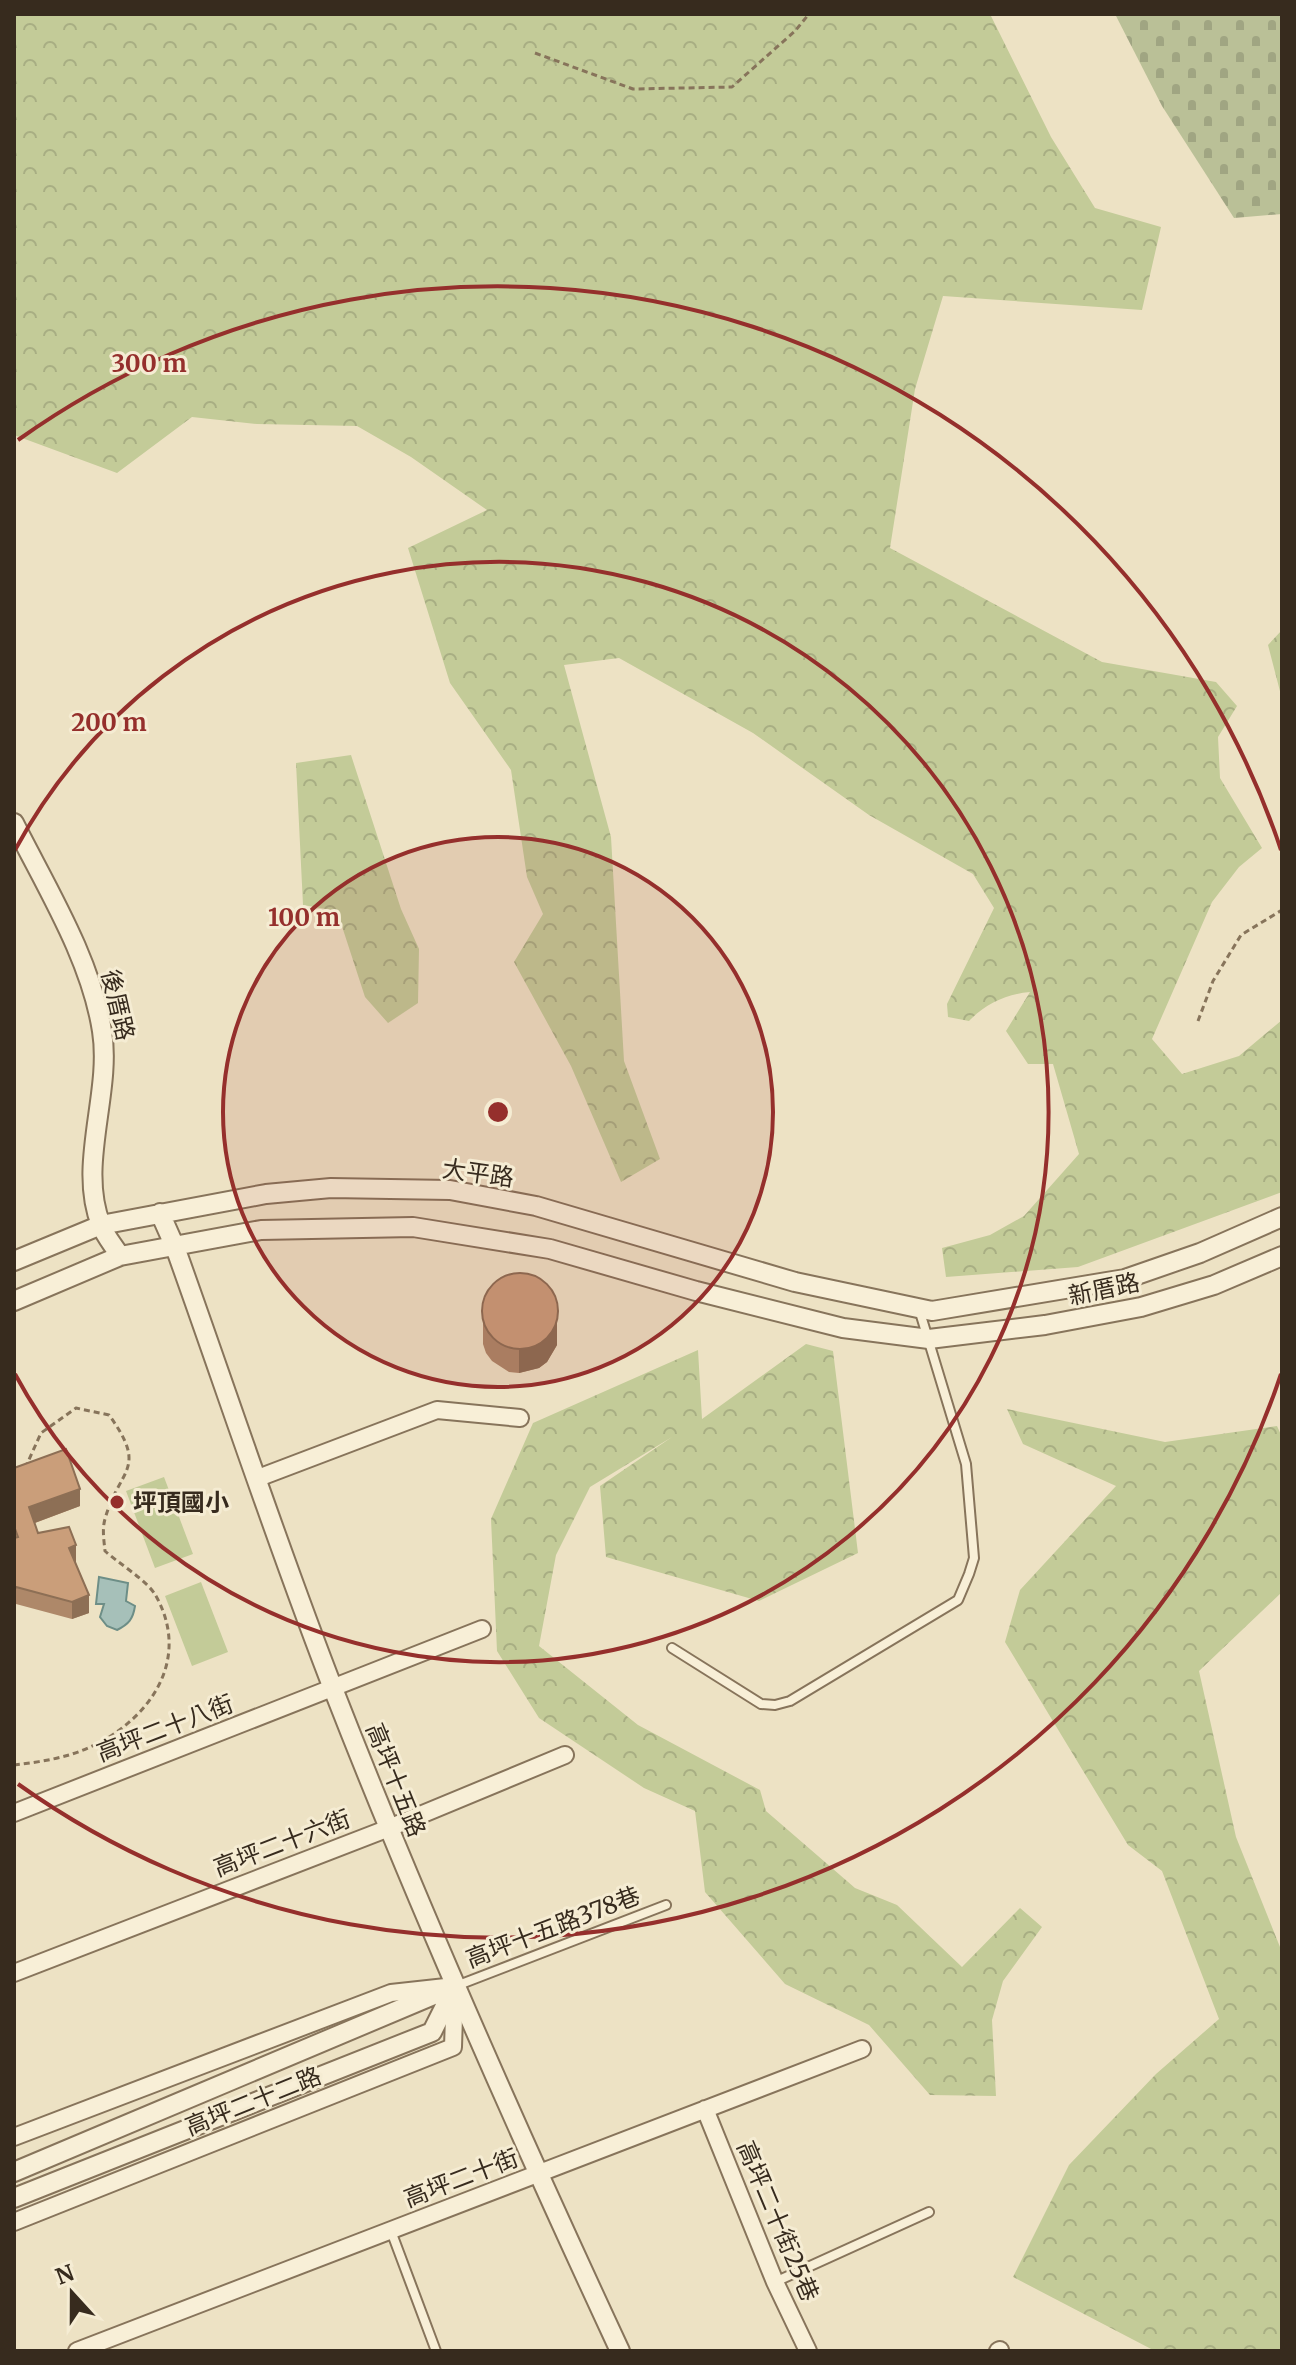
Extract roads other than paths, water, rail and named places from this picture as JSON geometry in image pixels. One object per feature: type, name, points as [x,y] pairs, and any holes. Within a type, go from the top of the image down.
[{"type":"street","name":"後厝路","points":[[14,823],[84,966],[101,1026],[106,1056],[93,1187],[101,1225],[120,1256]]},
{"type":"street","name":"大平路","points":[[14,1261],[101,1225],[266,1194],[331,1188],[450,1190],[536,1206],[795,1282],[926,1310]]},
{"type":"street","name":"高坪十五路","points":[[160,1213],[175,1247],[333,1688],[389,1828],[538,2174],[620,2351]]},
{"type":"street","name":"新厝路","points":[[926,1310],[1125,1279],[1200,1253],[1282,1217]]},
{"type":"street","points":[[14,1301],[120,1256],[261,1230],[413,1227],[550,1249],[696,1291],[843,1328],[929,1339]]},
{"type":"street","name":"新厝路","points":[[929,1339],[1045,1325],[1141,1307],[1214,1285],[1282,1256]]},
{"type":"street","points":[[258,1478],[437,1410],[520,1418]]},
{"type":"street","name":"高坪二十八街","points":[[14,1813],[482,1629]]},
{"type":"street","name":"高坪二十六街","points":[[14,1973],[389,1828],[565,1755]]},
{"type":"street","name":"高坪二十二路","points":[[14,2137],[391,1993],[455,1986]]},
{"type":"street","name":"高坪二十二路","points":[[14,2172],[455,1986]]},
{"type":"street","name":"高坪二十二路","points":[[14,2198],[432,2032],[455,1986]]},
{"type":"street","name":"高坪二十二路","points":[[14,2222],[453,2047],[455,1986]]},
{"type":"street","name":"高坪二十街","points":[[77,2351],[862,2049]]},
{"type":"street","name":"高坪二十街25巷","points":[[705,2109],[775,2282],[808,2351]]},
{"type":"lane","points":[[672,1648],[761,1704],[775,1705],[790,1701],[958,1600],[974,1558],[966,1464],[929,1339],[926,1310]]},
{"type":"lane","name":"高坪十五路378巷","points":[[455,1986],[666,1905]]},
{"type":"lane","points":[[775,2282],[929,2212]]},
{"type":"lane","points":[[390,2230],[436,2351]]},
{"type":"water","points":[[99,1577],[128,1583],[126,1601],[135,1606],[134,1611],[130,1621],[117,1630],[107,1626],[100,1617],[104,1604],[96,1604]]},
{"type":"place","name":"坪頂國小","points":[[117,1502]]}]
